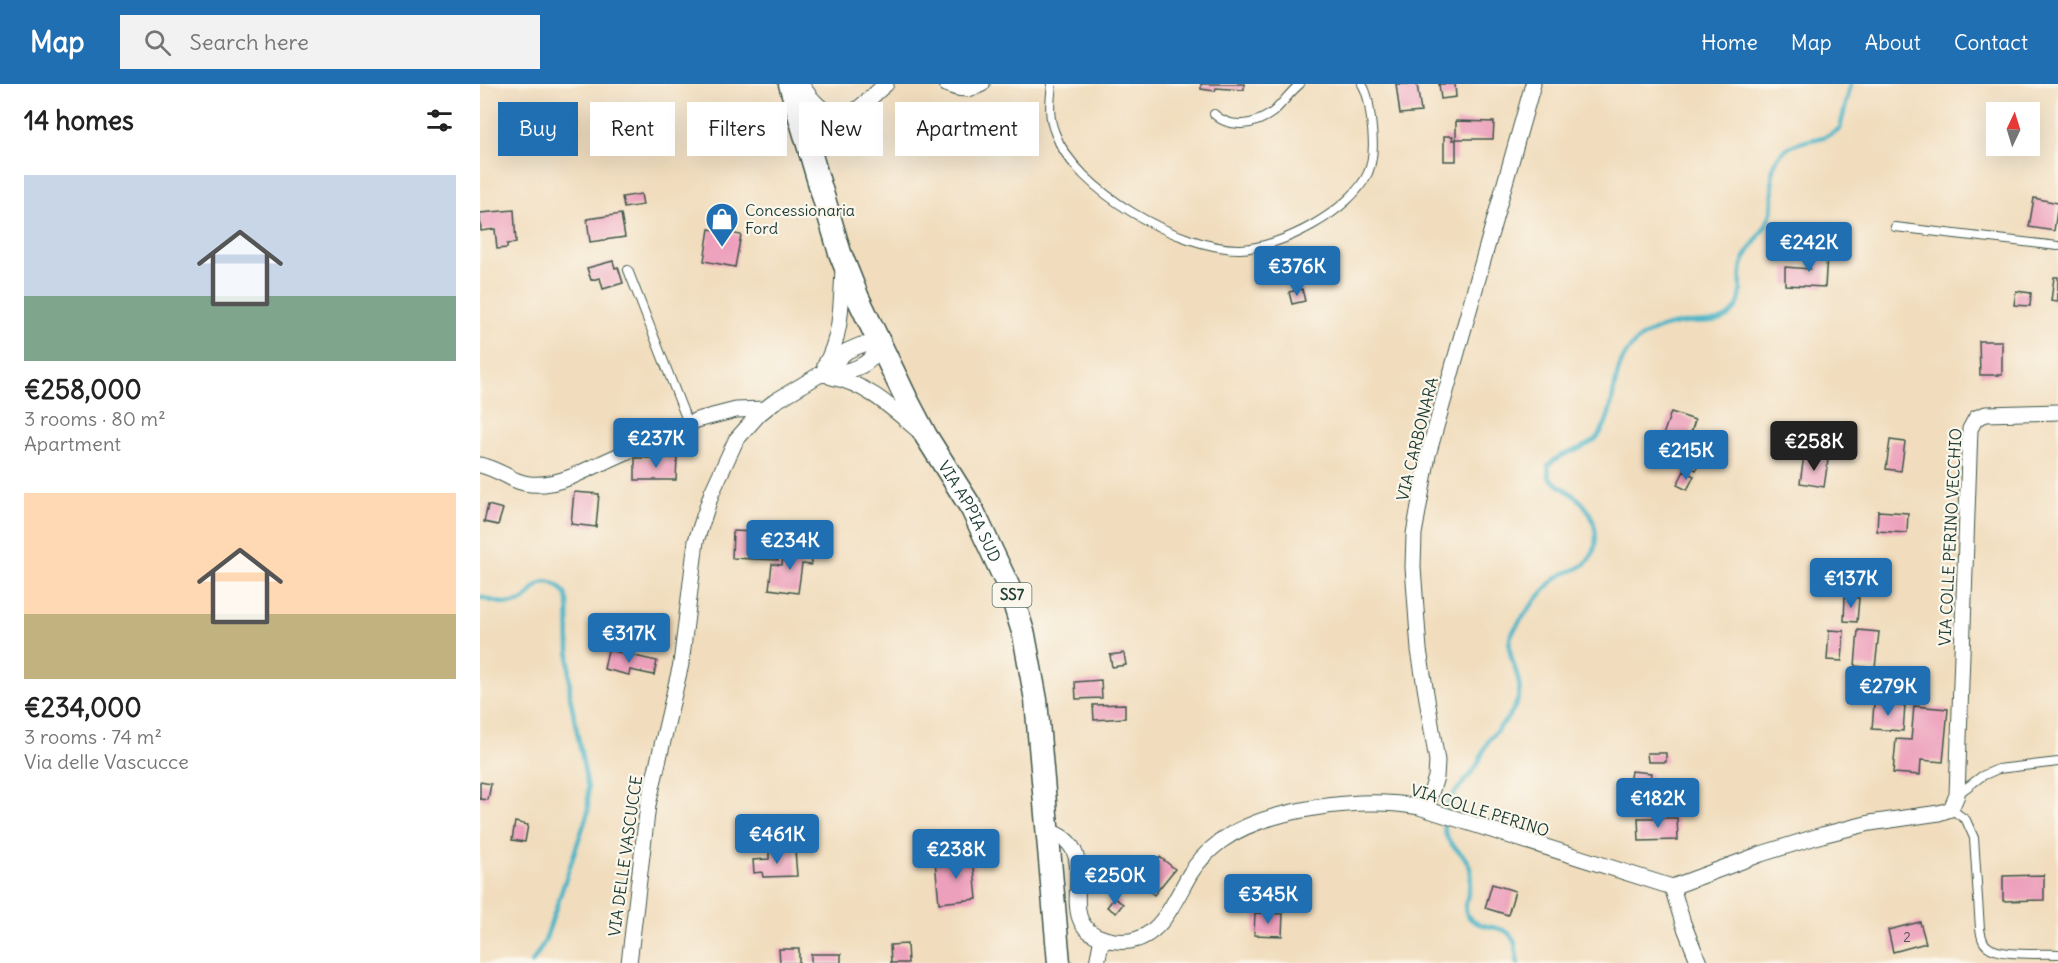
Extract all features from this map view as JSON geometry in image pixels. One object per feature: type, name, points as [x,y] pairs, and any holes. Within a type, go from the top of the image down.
[{"type":"main road","name":"VIA APPIA SUD","points":[[790,84],[844,265],[879,344],[926,436],[980,524],[1003,572],[1018,612],[1034,688],[1059,963]]},
{"type":"street","points":[[801,84],[816,105],[841,116],[856,111],[886,84]]},
{"type":"street","points":[[946,84],[964,89],[982,84]]},
{"type":"street","name":"VIA CARBONARA","points":[[1429,810],[1437,761],[1421,668],[1416,619],[1413,558],[1420,497],[1432,440],[1533,84]]},
{"type":"street","points":[[844,265],[837,337],[830,357],[819,375],[845,380],[868,390],[926,436]]},
{"type":"street","name":"VIA DELLE VASCUCCE","points":[[629,963],[647,815],[681,664],[698,535],[712,492],[743,430],[764,409],[819,375],[840,356],[852,349],[861,345],[879,344]]},
{"type":"street","points":[[480,465],[520,482],[552,483],[571,477],[688,423],[724,412],[764,409]]},
{"type":"street","name":"VIA COLLE PERINO VECCHIO","points":[[1954,802],[1970,429],[1976,418],[1986,414],[2058,412]]},
{"type":"street","points":[[1700,963],[1672,887],[1761,854],[1822,835],[1870,823],[1939,813],[1954,802]]},
{"type":"street","name":"VIA COLLE PERINO","points":[[1102,938],[1118,941],[1130,940],[1157,929],[1203,857],[1223,840],[1247,826],[1280,815],[1332,806],[1392,803],[1429,810],[1672,887]]},
{"type":"street","points":[[1048,831],[1064,837],[1074,848],[1078,863],[1079,916],[1090,931],[1102,938],[1097,963]]},
{"type":"lane","points":[[1052,84],[1050,107],[1054,132],[1071,161],[1094,186],[1119,204],[1177,233],[1208,244],[1239,249],[1266,245],[1288,237],[1332,211],[1356,191],[1368,171],[1373,145],[1368,99],[1362,84]]},
{"type":"lane","points":[[1214,114],[1223,121],[1236,124],[1258,120],[1273,111],[1300,84]]},
{"type":"lane","points":[[1894,227],[2058,246]]},
{"type":"lane","points":[[628,270],[688,423]]},
{"type":"lane","points":[[2058,762],[1998,769],[1982,776],[1954,802],[1973,831],[1980,929],[1983,941],[1987,946],[1999,951],[2058,954]]},
{"type":"building","points":[[1201,84],[1244,84],[1244,90],[1216,88],[1215,91],[1201,89]]},
{"type":"building","points":[[1396,84],[1417,84],[1421,112],[1400,114]]},
{"type":"building","points":[[1439,84],[1455,84],[1456,97],[1441,99]]},
{"type":"building","points":[[1456,121],[1494,122],[1493,139],[1456,139]]},
{"type":"building","points":[[1444,136],[1453,136],[1452,140],[1456,140],[1456,161],[1444,161]]},
{"type":"building","points":[[641,194],[643,205],[624,208],[622,197]]},
{"type":"building","points":[[2034,198],[2058,203],[2054,231],[2029,227]]},
{"type":"building","points":[[514,210],[516,243],[507,244],[507,248],[497,249],[495,229],[481,231],[480,213]]},
{"type":"building","points":[[621,214],[625,237],[590,242],[587,219]]},
{"type":"building","name":"Concessionaria Ford","points":[[709,229],[741,235],[735,267],[704,261]]},
{"type":"building","points":[[1810,253],[1827,254],[1825,287],[1785,285],[1785,267],[1810,269]]},
{"type":"building","points":[[613,261],[615,268],[618,267],[623,283],[603,289],[600,278],[591,280],[587,268]]},
{"type":"building","points":[[2054,277],[2058,277],[2058,302],[2051,301]]},
{"type":"building","points":[[1302,289],[1305,301],[1292,304],[1289,292]]},
{"type":"building","points":[[2016,291],[2031,293],[2030,306],[2014,305]]},
{"type":"building","points":[[1979,341],[2002,341],[2002,375],[1980,375]]},
{"type":"building","points":[[1671,412],[1695,420],[1687,446],[1662,438]]},
{"type":"building","points":[[1890,440],[1905,442],[1901,471],[1886,469]]},
{"type":"building","points":[[1804,456],[1828,460],[1824,487],[1800,483]]},
{"type":"building","points":[[1692,457],[1700,462],[1696,470],[1687,466]]},
{"type":"building","points":[[635,458],[677,458],[676,480],[635,480]]},
{"type":"building","points":[[1684,471],[1694,476],[1687,490],[1677,485]]},
{"type":"building","points":[[574,492],[599,494],[596,527],[571,524]]},
{"type":"building","points":[[488,505],[503,509],[498,525],[484,522]]},
{"type":"building","points":[[1878,511],[1908,513],[1907,533],[1877,531]]},
{"type":"building","points":[[733,531],[779,533],[778,560],[732,558]]},
{"type":"building","points":[[788,548],[812,552],[811,565],[802,564],[798,593],[769,589],[772,564],[782,565],[783,558],[787,558]]},
{"type":"building","points":[[1845,597],[1859,598],[1857,622],[1844,621]]},
{"type":"building","points":[[1829,630],[1844,631],[1842,661],[1827,660]]},
{"type":"building","points":[[1858,630],[1879,632],[1875,668],[1855,666]]},
{"type":"building","points":[[608,650],[657,661],[654,675],[630,670],[629,675],[604,669]]},
{"type":"building","points":[[1124,653],[1126,665],[1112,667],[1110,655]]},
{"type":"building","points":[[1101,680],[1102,698],[1076,699],[1075,682]]},
{"type":"building","points":[[1125,704],[1125,718],[1094,720],[1093,705]]},
{"type":"building","points":[[1874,704],[1905,706],[1903,731],[1872,729]]},
{"type":"building","points":[[1914,706],[1948,709],[1943,762],[1921,760],[1920,775],[1893,773],[1896,739],[1911,740]]},
{"type":"building","points":[[1647,753],[1666,753],[1666,762],[1648,762]]},
{"type":"building","points":[[1631,771],[1651,773],[1649,787],[1629,784]]},
{"type":"building","points":[[480,782],[491,784],[488,800],[480,799]]},
{"type":"building","points":[[1638,818],[1677,818],[1678,840],[1639,841]]},
{"type":"building","points":[[515,822],[528,825],[525,842],[512,840]]},
{"type":"building","points":[[795,850],[797,876],[763,877],[762,872],[754,873],[753,860],[769,859],[769,852]]},
{"type":"building","points":[[1160,857],[1175,869],[1154,895],[1139,883]]},
{"type":"building","points":[[973,858],[977,899],[939,903],[935,861]]},
{"type":"building","points":[[2044,875],[2044,900],[2003,901],[2003,876]]},
{"type":"building","points":[[1492,884],[1515,891],[1508,915],[1485,908]]},
{"type":"building","points":[[1114,898],[1123,904],[1116,913],[1107,907]]},
{"type":"building","points":[[1255,913],[1283,914],[1282,936],[1254,935]]},
{"type":"building","points":[[1920,922],[1926,943],[1893,952],[1888,930]]},
{"type":"building","points":[[907,944],[908,963],[891,963],[890,945]]},
{"type":"building","points":[[779,949],[799,949],[799,963],[780,963]]},
{"type":"building","points":[[811,954],[841,954],[841,963],[811,963]]},
{"type":"waterway","points":[[1518,963],[1515,944],[1510,935],[1505,931],[1479,924],[1468,916],[1466,907],[1471,881],[1470,868],[1446,836],[1444,818],[1448,803],[1475,768],[1489,740],[1516,705],[1520,690],[1519,681],[1509,647],[1514,630],[1554,580],[1582,566],[1593,553],[1596,536],[1589,512],[1576,497],[1549,477],[1548,466],[1560,456],[1596,439],[1607,420],[1623,359],[1630,348],[1641,338],[1673,325],[1721,320],[1736,308],[1740,296],[1742,265],[1766,225],[1772,209],[1772,175],[1775,162],[1785,150],[1793,145],[1825,136],[1840,128],[1851,84]]},
{"type":"waterway","points":[[480,597],[501,603],[517,603],[526,598],[536,587],[551,582],[560,587],[568,601],[570,696],[588,788],[588,812],[545,941],[532,963]]},
{"type":"place","name":"Concessionaria Ford","points":[[722,248]]}]
